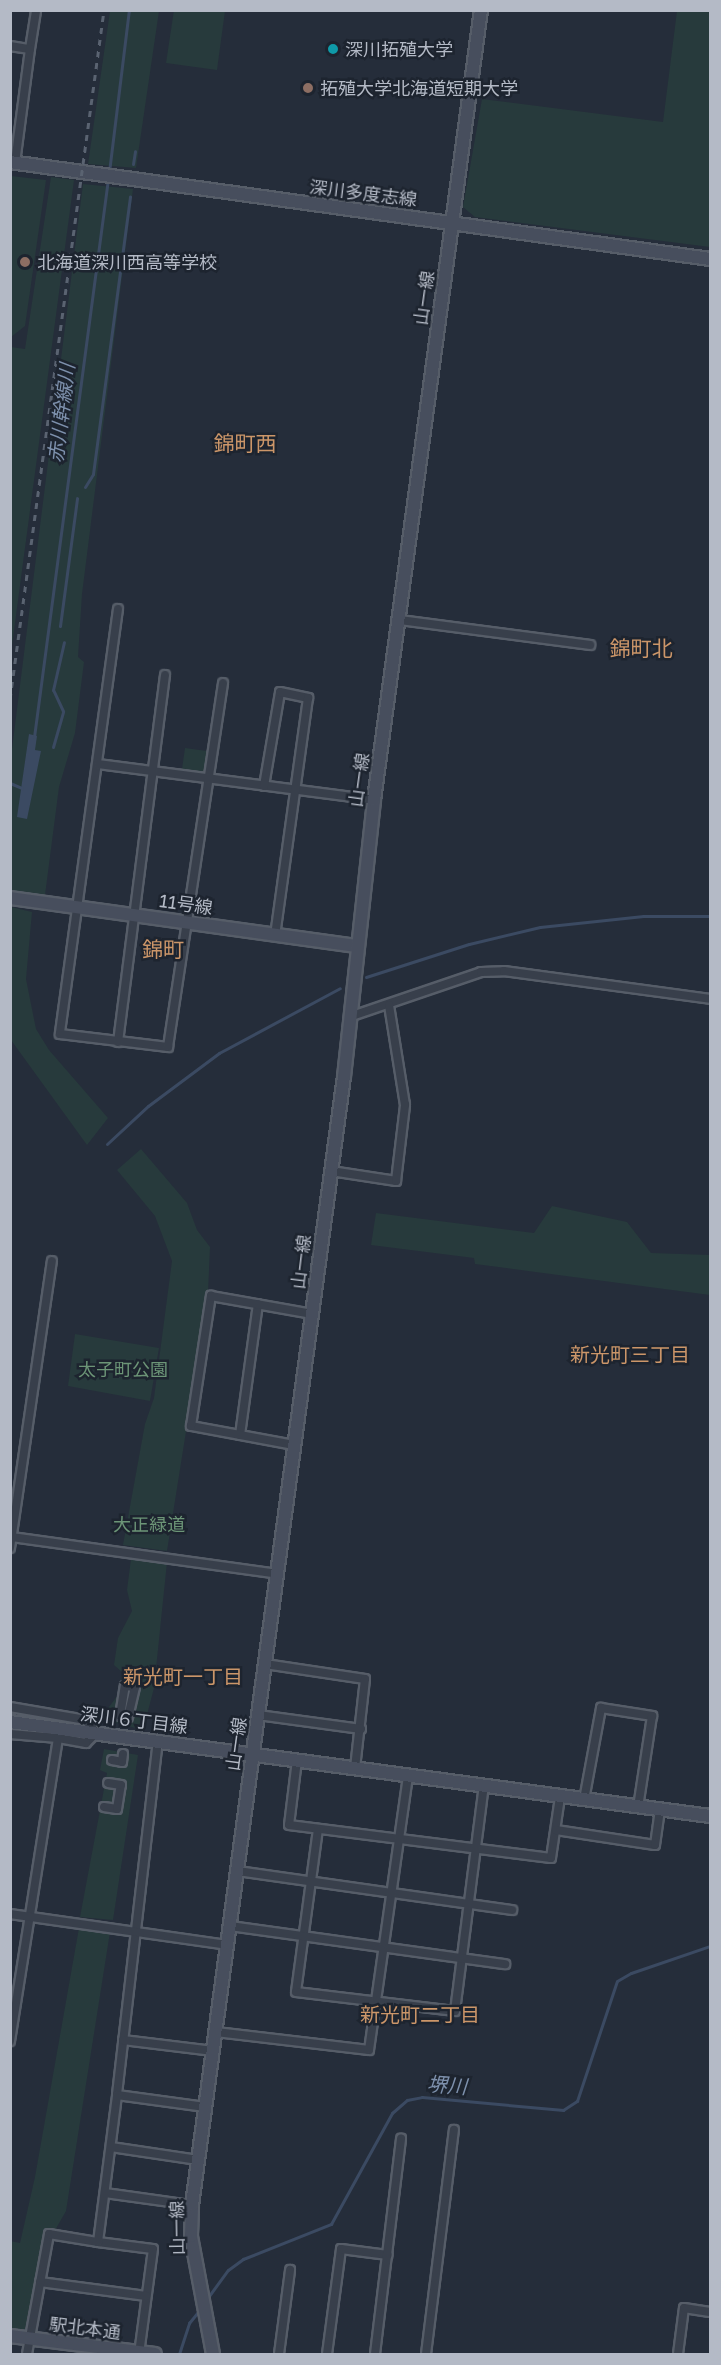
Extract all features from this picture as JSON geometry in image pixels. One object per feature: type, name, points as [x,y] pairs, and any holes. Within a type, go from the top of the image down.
[{"type":"street","points":[[13,163],[36,10]]},
{"type":"street","name":"山一線","points":[[213,2355],[191,2236],[192,2205],[331,1171],[374,800],[481,10]]},
{"type":"street","points":[[10,46],[30,49]]},
{"type":"street","name":"深川多度志線","points":[[13,163],[711,259]]},
{"type":"street","points":[[118,609],[60,1034],[168,1047],[223,683]]},
{"type":"street","points":[[400,620],[590,645]]},
{"type":"street","points":[[118,1042],[132,915],[154,771],[165,675]]},
{"type":"street","points":[[264,786],[280,692],[308,698],[275,935]]},
{"type":"street","points":[[98,764],[374,800]]},
{"type":"street","name":"11号線","points":[[15,899],[356,946]]},
{"type":"street","points":[[349,1017],[482,972],[504,971],[711,999]]},
{"type":"street","points":[[331,1171],[396,1181],[405,1105],[389,1005]]},
{"type":"street","points":[[10,1548],[52,1261]]},
{"type":"street","points":[[294,1445],[191,1426],[211,1296],[312,1314]]},
{"type":"street","points":[[240,1435],[258,1304]]},
{"type":"street","points":[[12,1537],[277,1575]]},
{"type":"street","points":[[265,1664],[365,1679],[355,1768]]},
{"type":"street","points":[[10,1707],[86,1720],[96,1733],[86,1743],[10,1734]]},
{"type":"street","points":[[584,1800],[601,1708],[652,1716],[638,1808]]},
{"type":"street","points":[[258,1714],[361,1729]]},
{"type":"street","name":"深川６丁目線","points":[[10,1722],[158,1740],[638,1808],[711,1816]]},
{"type":"street","points":[[10,2041],[58,1738]]},
{"type":"street","points":[[98,2242],[158,1740]]},
{"type":"street","points":[[112,1760],[122,1762],[123,1755]]},
{"type":"street","points":[[297,1760],[289,1825],[318,1829]]},
{"type":"street","points":[[216,2032],[369,2050],[408,1775]]},
{"type":"street","points":[[105,1807],[117,1809],[121,1785],[108,1783]]},
{"type":"street","points":[[484,1786],[476,1846],[460,1958],[455,2011],[296,1992],[318,1826],[476,1846],[551,1858],[560,1797]]},
{"type":"street","points":[[556,1830],[655,1845],[660,1811]]},
{"type":"street","points":[[238,1871],[512,1910]]},
{"type":"street","points":[[10,1914],[227,1945]]},
{"type":"street","points":[[230,1926],[505,1964]]},
{"type":"street","points":[[123,2040],[213,2051]]},
{"type":"street","points":[[117,2095],[205,2107]]},
{"type":"street","points":[[426,2355],[454,2130]]},
{"type":"street","points":[[375,2355],[400,2139]]},
{"type":"street","points":[[111,2147],[198,2160]]},
{"type":"street","points":[[105,2193],[192,2205]]},
{"type":"street","points":[[27,2355],[49,2234],[153,2249],[140,2354]]},
{"type":"street","points":[[327,2355],[341,2250],[388,2255]]},
{"type":"street","points":[[279,2355],[290,2270]]},
{"type":"street","points":[[40,2282],[146,2296]]},
{"type":"street","points":[[678,2355],[684,2308],[711,2312]]},
{"type":"street","name":"駅北本通","points":[[10,2336],[156,2355]]},
{"type":"green space","points":[[174,10],[225,11],[217,70],[166,63]]},
{"type":"green space","points":[[110,11],[159,11],[136,168],[88,164]]},
{"type":"green space","points":[[677,11],[710,11],[710,247],[475,217],[463,207],[482,99],[663,122]]},
{"type":"green space","name":"北海道深川西高等学校","points":[[11,176],[46,180],[25,326],[11,337]]},
{"type":"green space","points":[[51,177],[74,180],[11,653],[11,347],[25,349]]},
{"type":"green space","points":[[83,184],[133,189],[82,594],[78,657],[84,662],[75,733],[59,787],[45,895],[11,891],[11,757]]},
{"type":"green space","points":[[185,748],[207,751],[204,772],[182,769]]},
{"type":"green space","points":[[11,907],[32,912],[26,979],[36,1029],[49,1050],[108,1118],[87,1145],[11,1040]]},
{"type":"green space","name":"大正緑道","points":[[141,1149],[187,1203],[197,1230],[210,1247],[208,1293],[167,1551],[123,1545],[145,1424],[154,1398],[172,1261],[155,1216],[117,1170]]},
{"type":"green space","points":[[552,1206],[627,1222],[651,1253],[710,1255],[710,1295],[475,1264],[474,1258],[371,1245],[376,1213],[534,1233]]},
{"type":"green space","name":"太子町公園","points":[[75,1334],[159,1348],[150,1401],[68,1386]]},
{"type":"green space","name":"大正緑道","points":[[131,1559],[167,1562],[154,1688],[143,1730],[109,1721],[106,1711],[118,1695],[122,1672],[114,1665],[118,1638],[132,1611],[127,1590]]},
{"type":"green space","points":[[104,1749],[138,1755],[113,1920],[80,1917],[107,1773],[100,1770]]},
{"type":"green space","points":[[79,1928],[110,1932],[66,2211],[54,2232],[34,2332],[11,2328],[10,2241],[20,2243],[35,2177]]},
{"type":"water","points":[[29,734],[37,736],[35,750],[41,751],[27,819],[17,817]]},
{"type":"waterway","name":"赤川幹線川","points":[[109,172],[129,10]]},
{"type":"waterway","points":[[133,164],[135,151]]},
{"type":"waterway","name":"赤川幹線川","points":[[34,737],[108,179]]},
{"type":"waterway","points":[[85,487],[93,474],[130,196]]},
{"type":"waterway","points":[[60,626],[77,498]]},
{"type":"waterway","points":[[53,747],[63,711],[53,690],[64,642]]},
{"type":"waterway","points":[[10,783],[22,788]]},
{"type":"waterway","points":[[366,977],[469,944],[540,927],[643,916],[710,916]]},
{"type":"waterway","points":[[107,1144],[148,1106],[219,1053],[340,988]]},
{"type":"waterway","name":"堺川","points":[[206,2300],[228,2270],[243,2259],[331,2224],[392,2113],[407,2100],[422,2097],[563,2110],[577,2101],[617,1981],[631,1973],[710,1946]]},
{"type":"waterway","name":"堺川","points":[[179,2354],[189,2323],[201,2308]]},
{"type":"railway","points":[[10,699],[104,10]]},
{"type":"place","name":"深川拓殖大学","points":[[333,49]]},
{"type":"place","name":"拓殖大学北海道短期大学","points":[[308,88]]},
{"type":"place","name":"北海道深川西高等学校","points":[[25,262]]},
{"type":"district","name":"錦町西","points":[[245,443]]},
{"type":"district","name":"錦町北","points":[[641,648]]},
{"type":"district","name":"錦町","points":[[163,949]]},
{"type":"district","name":"新光町三丁目","points":[[630,1354]]},
{"type":"district","name":"新光町一丁目","points":[[183,1676]]},
{"type":"district","name":"新光町二丁目","points":[[420,2014]]}]
